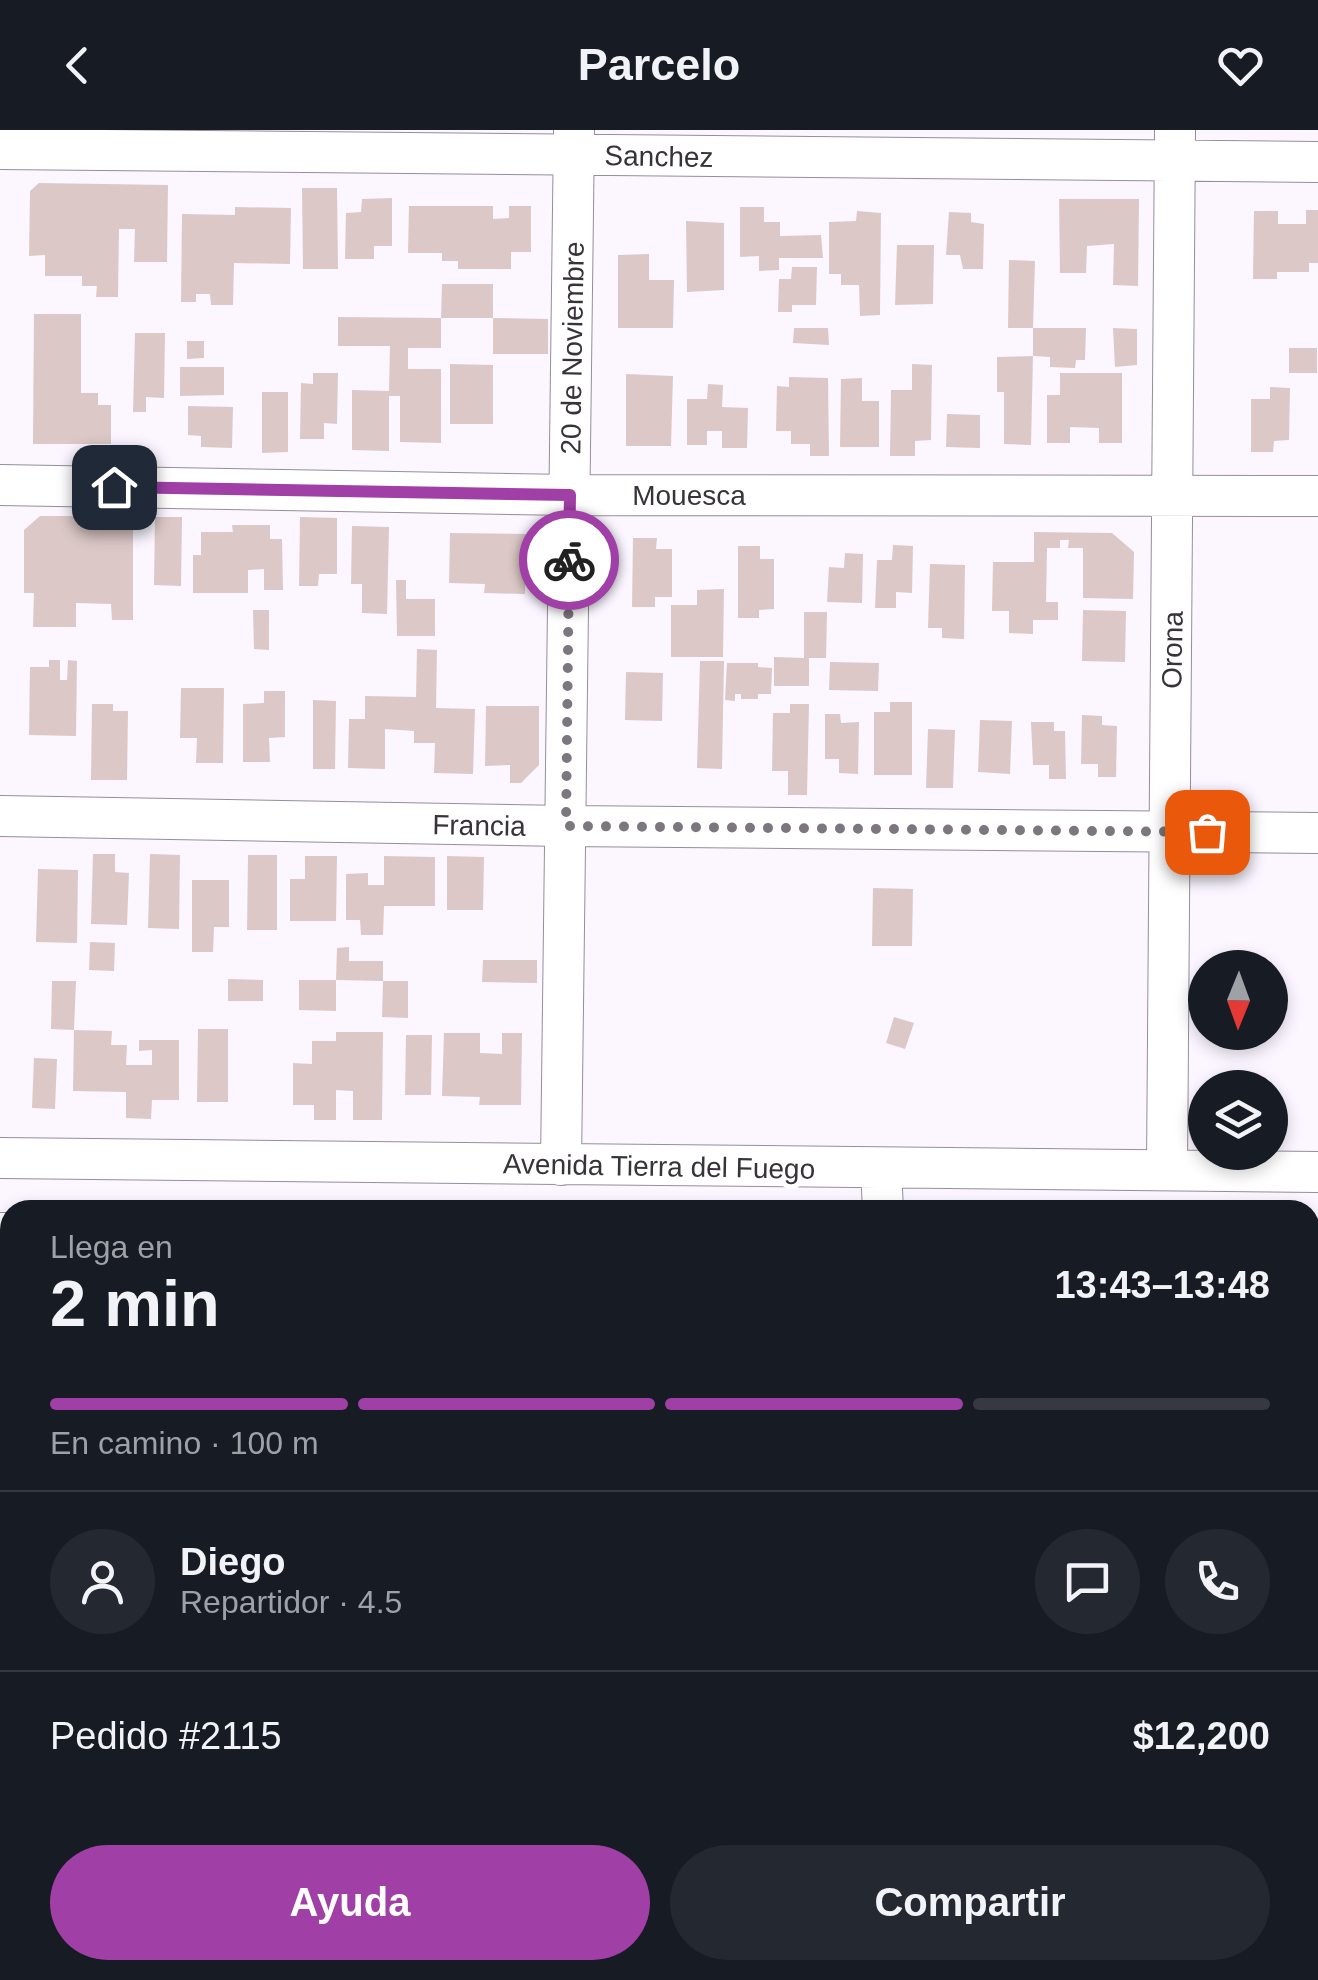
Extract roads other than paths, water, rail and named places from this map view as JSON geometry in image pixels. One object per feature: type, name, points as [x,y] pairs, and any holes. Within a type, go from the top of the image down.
[{"type":"street","name":"Sanchez","points":[[0,149],[574,142],[1175,145],[1318,162]]},
{"type":"street","name":"20 de Noviembre","points":[[561,1165],[574,142]]},
{"type":"street","name":"Orona","points":[[1168,1170],[1175,145]]},
{"type":"street","name":"Mouesca","points":[[0,485],[570,495],[1318,496]]},
{"type":"street","name":"Francia","points":[[0,816],[1318,833]]},
{"type":"street","name":"Avenida Tierra del Fuego","points":[[0,1158],[1318,1172]]},
{"type":"street","points":[[882,1168],[882,1200]]}]
